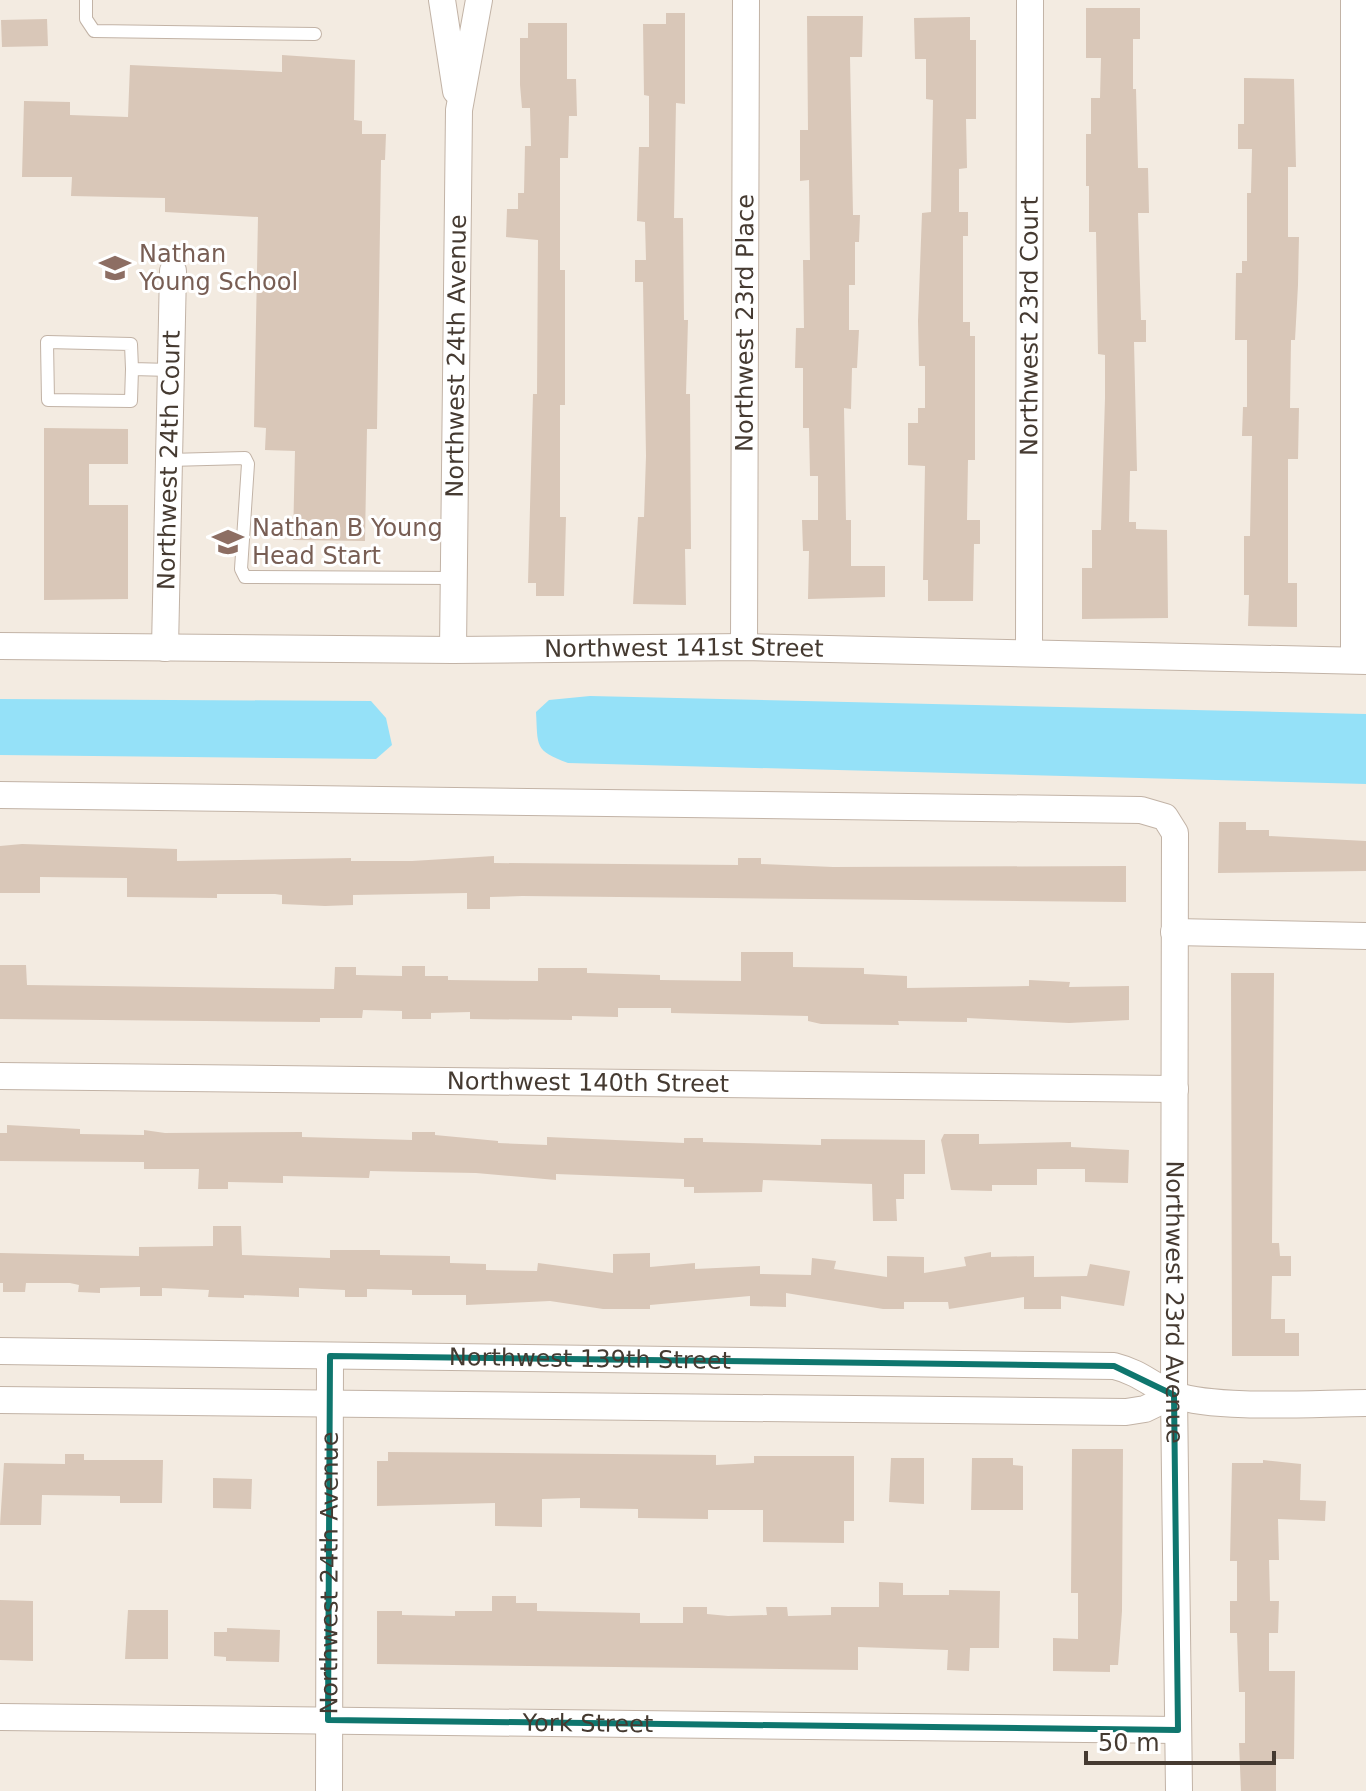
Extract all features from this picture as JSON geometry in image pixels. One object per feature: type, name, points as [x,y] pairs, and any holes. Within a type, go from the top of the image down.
[{"type":"street","name":"Northwest 24th Avenue","points":[[442,0],[459,110]]},
{"type":"street","points":[[461,0],[477,0]]},
{"type":"street","name":"Northwest 24th Avenue","points":[[453,650],[459,110],[477,0]]},
{"type":"street","name":"Northwest 23rd Place","points":[[744,647],[746,0]]},
{"type":"street","name":"Northwest 23rd Court","points":[[1029,652],[1030,0]]},
{"type":"street","points":[[1354,0],[1360,660]]},
{"type":"street","name":"Northwest 24th Court","points":[[165,648],[173,271]]},
{"type":"street","name":"Northwest 141st Street","points":[[0,646],[453,650],[744,647],[1360,660]]},
{"type":"street","name":"Northwest 23rd Avenue","points":[[0,795],[1141,810],[1165,817],[1175,833],[1174,1395],[1179,1791]]},
{"type":"street","points":[[1174,932],[1366,936]]},
{"type":"street","name":"Northwest 140th Street","points":[[0,1076],[1175,1089]]},
{"type":"street","name":"Northwest 139th Street","points":[[0,1351],[1114,1366],[1139,1372],[1174,1395],[1207,1401],[1366,1403]]},
{"type":"street","name":"Northwest 24th Avenue","points":[[329,1791],[330,1356]]},
{"type":"street","name":"Northwest 139th Street","points":[[0,1400],[1126,1412],[1145,1409],[1174,1395]]},
{"type":"street","name":"York Street","points":[[0,1717],[1178,1730]]},
{"type":"lane","points":[[86,0],[86,19],[94,31],[315,34]]},
{"type":"lane","points":[[47,342],[131,344],[132,369],[131,401],[48,400],[47,342]]},
{"type":"lane","points":[[132,369],[171,370]]},
{"type":"lane","points":[[169,460],[245,458],[248,464],[241,569],[245,577],[453,578]]},
{"type":"highlighted area","points":[[330,1356],[1114,1366],[1174,1395],[1178,1730],[328,1720]]},
{"type":"water","points":[[590,696],[1366,714],[1366,784],[568,763],[543,750],[538,740],[536,712],[549,700]]},
{"type":"water","points":[[0,699],[371,701],[386,718],[392,745],[376,759],[0,755]]},
{"type":"building","points":[[1086,8],[1140,8],[1140,39],[1133,39],[1133,89],[1136,89],[1138,168],[1148,168],[1149,213],[1138,213],[1141,320],[1146,320],[1146,342],[1134,342],[1137,471],[1130,471],[1129,522],[1136,522],[1136,529],[1167,530],[1168,618],[1082,619],[1082,568],[1092,568],[1092,530],[1101,530],[1105,398],[1105,355],[1098,354],[1096,232],[1089,232],[1089,186],[1086,186],[1086,134],[1091,134],[1091,98],[1100,98],[1101,58],[1086,58]]},
{"type":"building","points":[[666,13],[685,13],[685,104],[676,103],[674,218],[683,218],[684,320],[688,320],[686,394],[690,394],[691,549],[685,549],[686,605],[633,604],[638,517],[644,517],[646,456],[643,282],[635,282],[635,260],[646,260],[645,222],[637,221],[639,147],[649,147],[649,96],[644,95],[643,24],[666,24]]},
{"type":"building","points":[[807,16],[863,16],[862,57],[850,57],[853,215],[860,215],[859,242],[855,242],[855,285],[849,285],[849,330],[859,330],[857,368],[852,368],[851,409],[844,408],[846,520],[851,520],[851,566],[885,566],[885,597],[808,599],[809,551],[803,551],[802,520],[818,520],[818,476],[810,476],[809,428],[803,428],[803,368],[795,368],[796,328],[804,328],[803,260],[810,260],[809,180],[800,181],[800,130],[808,130]]},
{"type":"building","points":[[970,17],[970,40],[976,40],[976,119],[966,119],[967,168],[959,169],[959,212],[968,212],[968,236],[963,236],[963,322],[970,322],[970,336],[975,336],[975,460],[968,460],[967,520],[980,520],[980,544],[974,544],[973,601],[928,601],[928,580],[923,580],[925,466],[908,465],[908,423],[918,423],[918,408],[925,408],[925,366],[919,366],[918,321],[922,213],[931,212],[933,100],[926,99],[926,59],[915,59],[914,18]]},
{"type":"building","points":[[47,19],[48,46],[2,47],[1,20]]},
{"type":"building","points":[[528,23],[567,23],[567,79],[576,79],[577,116],[569,116],[568,158],[560,158],[560,270],[565,270],[565,405],[560,405],[560,517],[566,517],[564,596],[536,596],[536,583],[528,583],[533,394],[537,394],[538,240],[506,237],[507,209],[518,209],[518,193],[524,193],[525,146],[531,146],[530,108],[522,108],[520,85],[520,38],[528,38]]},
{"type":"building","points":[[282,55],[355,60],[354,120],[362,121],[362,134],[386,134],[385,160],[381,160],[377,429],[367,429],[365,541],[293,540],[295,451],[265,450],[266,428],[254,427],[258,217],[165,212],[165,198],[71,196],[72,177],[22,177],[24,101],[70,102],[70,115],[128,117],[130,65],[282,72]]},
{"type":"building","points":[[1244,78],[1294,79],[1296,167],[1288,167],[1288,237],[1299,237],[1295,340],[1291,340],[1290,408],[1299,408],[1298,459],[1288,459],[1288,583],[1297,583],[1297,627],[1248,626],[1249,595],[1244,595],[1244,536],[1250,536],[1252,436],[1242,436],[1243,407],[1247,407],[1247,340],[1235,340],[1236,273],[1242,273],[1242,261],[1247,261],[1247,193],[1251,193],[1252,149],[1238,149],[1238,124],[1244,124]]},
{"type":"building","points":[[44,428],[128,429],[128,464],[89,464],[89,505],[128,505],[128,599],[44,600]]},
{"type":"building","points":[[1219,822],[1246,822],[1246,830],[1269,830],[1269,836],[1366,841],[1366,871],[1218,873]]},
{"type":"building","points":[[0,846],[177,849],[177,861],[351,858],[351,861],[412,861],[494,856],[494,863],[738,865],[738,858],[761,858],[761,864],[833,867],[1126,866],[1126,902],[522,896],[490,897],[490,909],[467,909],[467,893],[353,895],[353,905],[325,906],[282,904],[282,895],[275,894],[217,894],[217,898],[127,897],[127,878],[40,877],[40,893],[0,893]]},
{"type":"building","points":[[741,952],[793,952],[793,967],[864,968],[864,974],[907,976],[907,988],[1029,986],[1029,980],[1070,982],[1069,987],[1129,986],[1129,1020],[1069,1023],[967,1018],[967,1022],[898,1021],[899,1025],[821,1024],[808,1021],[808,1016],[671,1013],[671,1008],[618,1008],[618,1017],[572,1016],[572,1020],[470,1019],[470,1012],[431,1013],[431,1019],[402,1019],[402,1011],[363,1010],[362,1018],[320,1018],[320,1022],[0,1019],[0,965],[26,965],[27,985],[334,989],[335,967],[356,967],[356,975],[402,976],[402,966],[425,966],[425,976],[448,976],[448,980],[538,981],[538,968],[587,968],[587,973],[660,975],[660,980],[741,981]]},
{"type":"building","points":[[1231,973],[1274,973],[1272,1243],[1279,1243],[1280,1256],[1291,1256],[1291,1276],[1272,1276],[1271,1319],[1285,1319],[1285,1333],[1299,1333],[1299,1356],[1232,1356]]},
{"type":"building","points":[[7,1125],[80,1129],[80,1134],[144,1135],[144,1130],[165,1133],[302,1132],[302,1137],[412,1140],[412,1132],[435,1132],[435,1135],[498,1143],[547,1145],[547,1137],[684,1143],[684,1138],[703,1138],[703,1142],[821,1145],[821,1139],[925,1140],[925,1174],[904,1174],[904,1199],[896,1199],[897,1221],[873,1221],[872,1184],[763,1180],[762,1192],[694,1193],[694,1187],[684,1187],[684,1179],[556,1174],[556,1180],[476,1173],[370,1171],[369,1178],[283,1176],[283,1183],[228,1182],[228,1189],[198,1189],[199,1169],[144,1169],[144,1162],[0,1161],[0,1133],[7,1133]]},
{"type":"building","points":[[944,1134],[979,1134],[979,1144],[1071,1142],[1071,1147],[1129,1150],[1128,1183],[1085,1182],[1085,1169],[1037,1169],[1037,1185],[992,1185],[992,1191],[951,1190],[941,1140]]},
{"type":"building","points":[[213,1226],[241,1226],[242,1255],[330,1258],[330,1250],[380,1250],[380,1255],[450,1256],[450,1263],[486,1264],[486,1270],[537,1271],[538,1263],[613,1273],[613,1254],[650,1253],[650,1267],[695,1263],[695,1269],[760,1266],[760,1274],[811,1275],[812,1258],[836,1261],[834,1269],[887,1277],[887,1256],[924,1257],[924,1273],[966,1266],[964,1257],[991,1252],[991,1257],[1034,1256],[1034,1277],[1087,1276],[1090,1264],[1130,1271],[1124,1306],[1061,1296],[1061,1309],[1024,1309],[1024,1297],[949,1309],[948,1302],[904,1302],[904,1309],[883,1309],[786,1293],[786,1307],[750,1306],[750,1296],[650,1305],[650,1309],[603,1309],[550,1301],[466,1305],[466,1295],[412,1295],[412,1290],[367,1289],[367,1297],[345,1297],[345,1290],[299,1288],[299,1297],[244,1295],[244,1298],[208,1297],[209,1290],[162,1288],[162,1296],[140,1296],[140,1287],[100,1288],[100,1293],[78,1292],[79,1285],[70,1283],[26,1283],[25,1292],[3,1292],[3,1283],[0,1283],[0,1253],[139,1256],[139,1247],[213,1246]]},
{"type":"building","points":[[1072,1449],[1123,1449],[1122,1611],[1118,1665],[1110,1665],[1110,1672],[1053,1671],[1053,1638],[1078,1639],[1078,1593],[1071,1593]]},
{"type":"building","points":[[388,1452],[716,1455],[716,1465],[754,1463],[754,1456],[854,1456],[854,1521],[844,1521],[844,1543],[763,1542],[763,1510],[708,1510],[708,1519],[638,1518],[638,1509],[580,1508],[580,1498],[542,1499],[542,1527],[495,1526],[495,1503],[377,1506],[377,1461],[388,1461]]},
{"type":"building","points":[[65,1454],[84,1454],[84,1460],[163,1460],[162,1503],[120,1503],[120,1496],[42,1495],[41,1525],[0,1525],[4,1463],[65,1464]]},
{"type":"building","points":[[891,1458],[924,1458],[924,1504],[889,1502]]},
{"type":"building","points":[[972,1458],[1013,1458],[1013,1465],[1023,1466],[1023,1510],[971,1510]]},
{"type":"building","points":[[1263,1460],[1301,1464],[1300,1500],[1326,1501],[1325,1521],[1278,1519],[1279,1560],[1269,1560],[1270,1601],[1279,1601],[1278,1633],[1269,1633],[1269,1671],[1295,1671],[1294,1759],[1276,1759],[1276,1791],[1241,1791],[1239,1743],[1245,1743],[1245,1692],[1239,1692],[1237,1633],[1230,1633],[1230,1601],[1237,1601],[1237,1561],[1230,1561],[1232,1463],[1263,1463]]},
{"type":"building","points":[[213,1478],[252,1479],[251,1509],[213,1508]]},
{"type":"building","points":[[879,1582],[903,1583],[903,1595],[949,1595],[949,1590],[1000,1591],[999,1648],[970,1648],[969,1671],[947,1670],[948,1650],[858,1647],[858,1670],[377,1664],[377,1611],[455,1616],[455,1611],[492,1611],[492,1596],[516,1596],[516,1603],[537,1603],[537,1611],[640,1613],[640,1623],[683,1623],[683,1607],[707,1607],[707,1614],[728,1616],[767,1615],[766,1607],[787,1607],[788,1616],[831,1615],[831,1607],[879,1607]]},
{"type":"building","points":[[0,1600],[33,1601],[33,1661],[0,1660]]},
{"type":"building","points":[[128,1610],[168,1610],[168,1659],[125,1659]]},
{"type":"building","points":[[227,1628],[280,1630],[279,1662],[226,1661],[226,1657],[214,1656],[214,1632],[227,1632]]},
{"type":"place","name":"Nathan Young School","points":[[115,268]]},
{"type":"place","name":"Nathan B Young Head Start","points":[[228,542]]}]
